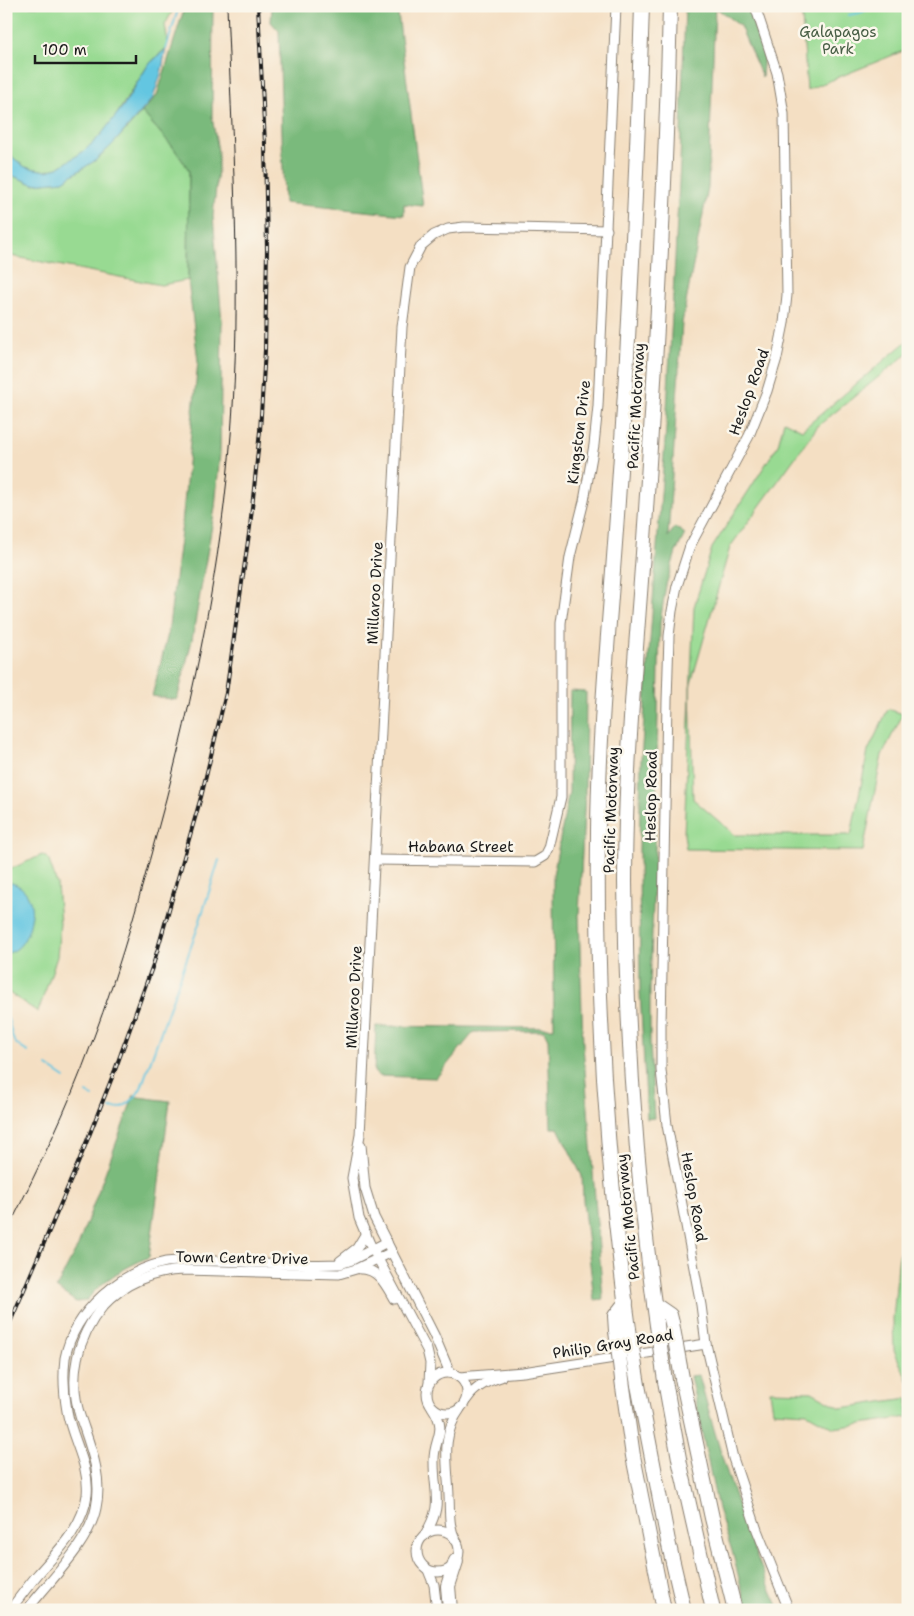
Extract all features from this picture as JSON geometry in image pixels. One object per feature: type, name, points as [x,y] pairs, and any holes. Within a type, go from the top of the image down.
[{"type":"highway","name":"Pacific Motorway","points":[[642,8],[633,257],[599,769],[600,1012],[604,1092],[613,1198],[626,1302],[623,1330],[638,1385],[668,1541],[684,1610]]},
{"type":"highway","name":"Pacific Motorway","points":[[670,12],[658,318],[629,743],[626,829],[627,992],[632,1090],[641,1197],[654,1304],[680,1464],[713,1610]]},
{"type":"highway","points":[[654,1304],[670,1315],[712,1518],[735,1610]]},
{"type":"highway","points":[[623,1330],[623,1387],[634,1456],[664,1610]]},
{"type":"highway","points":[[450,1610],[448,1586],[456,1561]]},
{"type":"highway","points":[[654,1610],[652,1587],[656,1575]]},
{"type":"street","name":"Kingston Drive","points":[[545,856],[549,848],[561,797],[561,623],[570,557],[584,501],[594,445],[600,370],[616,6]]},
{"type":"street","name":"Heslop Road","points":[[754,6],[778,73],[784,114],[787,295],[777,358],[757,417],[734,466],[700,524],[690,546],[677,586],[668,636],[661,1070],[667,1125],[701,1305],[706,1344],[733,1458],[758,1530],[791,1610]]},
{"type":"street","name":"Millaroo Drive","points":[[429,1383],[430,1363],[428,1350],[378,1258],[359,1218],[352,1178],[360,1135],[402,326],[410,267],[414,256],[427,240],[440,232],[456,228],[607,230]]},
{"type":"street","name":"Habana Street","points":[[375,860],[535,862],[545,856]]},
{"type":"street","name":"Millaroo Drive","points":[[360,1135],[366,1188],[374,1217],[455,1375]]},
{"type":"street","points":[[336,1265],[357,1248],[366,1233]]},
{"type":"street","name":"Town Centre Drive","points":[[10,1610],[66,1542],[81,1515],[87,1495],[85,1469],[67,1412],[64,1372],[70,1341],[105,1292],[122,1279],[141,1269],[159,1264],[189,1261],[336,1265],[387,1242]]},
{"type":"street","name":"Town Centre Drive","points":[[27,1610],[84,1538],[96,1508],[98,1472],[80,1415],[74,1375],[77,1357],[85,1334],[101,1309],[113,1296],[145,1277],[169,1271],[339,1274],[356,1269],[392,1252]]},
{"type":"street","points":[[276,1263],[280,1266],[296,1267],[301,1272]]},
{"type":"street","points":[[356,1269],[368,1268],[378,1275],[402,1312],[410,1317]]},
{"type":"street","name":"Philip Gray Road","points":[[466,1399],[474,1389],[491,1380],[523,1372],[706,1344]]},
{"type":"street","name":"Philip Gray Road","points":[[455,1375],[523,1372]]},
{"type":"street","points":[[442,1373],[455,1375],[465,1383],[467,1391],[466,1399],[451,1424],[446,1447],[449,1519],[458,1551],[456,1561],[451,1568],[443,1572],[428,1570],[421,1564],[417,1553],[418,1544],[434,1517],[438,1500],[434,1461],[440,1425],[427,1399],[426,1393],[429,1383],[434,1377],[442,1373]]},
{"type":"street","points":[[432,1407],[443,1413],[450,1414],[460,1409]]},
{"type":"street","points":[[424,1536],[432,1532],[441,1531],[450,1534],[456,1541]]},
{"type":"street","points":[[428,1570],[434,1585],[437,1610]]},
{"type":"green space","points":[[6,6],[175,6],[165,25],[168,43],[166,48],[148,65],[115,117],[100,136],[84,151],[58,168],[46,171],[25,167],[6,152]]},
{"type":"green space","points":[[185,6],[213,6],[212,117],[218,151],[218,169],[213,216],[222,322],[220,453],[215,508],[192,640],[177,700],[152,696],[168,634],[182,524],[198,361],[188,280],[189,170],[173,147],[142,112],[157,95]]},
{"type":"green space","points":[[272,6],[397,6],[423,206],[404,204],[404,215],[284,203],[279,31],[271,22]]},
{"type":"green space","points":[[685,6],[747,6],[764,53],[762,77],[740,26],[715,7],[708,188],[682,323],[668,537],[675,527],[685,534],[676,552],[666,585],[660,623],[650,989],[650,1042],[654,1118],[647,1119],[640,992],[639,849],[641,759],[666,428],[680,163]]},
{"type":"green space","name":"Galapagos Park","points":[[798,6],[908,6],[908,49],[807,90],[802,17]]},
{"type":"green space","points":[[142,112],[173,147],[189,170],[188,280],[161,285],[6,255],[6,173],[33,184],[63,181],[96,160]]},
{"type":"green space","points":[[908,340],[908,353],[818,426],[730,547],[691,685],[694,607],[712,548],[778,445],[784,421],[802,430]]},
{"type":"green space","points":[[570,691],[586,692],[585,791],[579,915],[583,1045],[603,1299],[594,1300],[582,1176],[558,1128],[551,1128],[548,1039],[544,1031],[474,1032],[436,1078],[379,1076],[374,1072],[376,1026],[554,1028],[553,875],[569,792]]},
{"type":"green space","points":[[690,694],[693,799],[735,835],[851,835],[868,751],[888,709],[903,714],[882,755],[863,851],[686,849],[684,834]]},
{"type":"green space","points":[[42,855],[48,858],[57,884],[60,923],[57,957],[38,1012],[6,991],[6,871]]},
{"type":"green space","points":[[134,1095],[170,1101],[149,1257],[114,1275],[86,1301],[76,1302],[56,1288],[78,1246]]},
{"type":"green space","points":[[908,1241],[908,1382],[894,1350],[893,1319],[899,1254]]},
{"type":"green space","points":[[699,1375],[734,1494],[767,1582],[780,1610],[747,1610],[732,1551],[718,1509],[690,1376]]},
{"type":"green space","points":[[770,1391],[812,1392],[841,1408],[908,1398],[908,1417],[834,1428],[807,1413],[773,1411]]},
{"type":"water","points":[[166,49],[161,74],[153,98],[113,144],[96,160],[63,181],[33,184],[6,173],[6,152],[25,167],[46,171],[58,168],[84,151],[100,136],[124,105],[148,65]]},
{"type":"water","points":[[6,882],[19,886],[27,895],[31,906],[31,919],[28,932],[22,942],[15,950],[6,953]]},
{"type":"waterway","points":[[166,49],[179,6]]},
{"type":"waterway","points":[[848,15],[860,13],[873,6]]},
{"type":"waterway","points":[[109,1108],[119,1108],[128,1104],[141,1088],[198,927],[219,860]]},
{"type":"waterway","points":[[6,1015],[16,1044],[28,1052]]},
{"type":"waterway","points":[[47,1066],[65,1078]]},
{"type":"waterway","points":[[87,1093],[93,1097]]},
{"type":"tram line","points":[[6,1233],[41,1163],[73,1091],[123,952],[166,799],[190,701],[209,604],[224,506],[233,406],[235,356],[235,206],[227,6]]},
{"type":"railway","points":[[6,1332],[79,1161],[115,1070],[154,962],[201,797],[226,693],[250,527],[260,431],[265,350],[267,250],[265,144],[258,6]]}]
